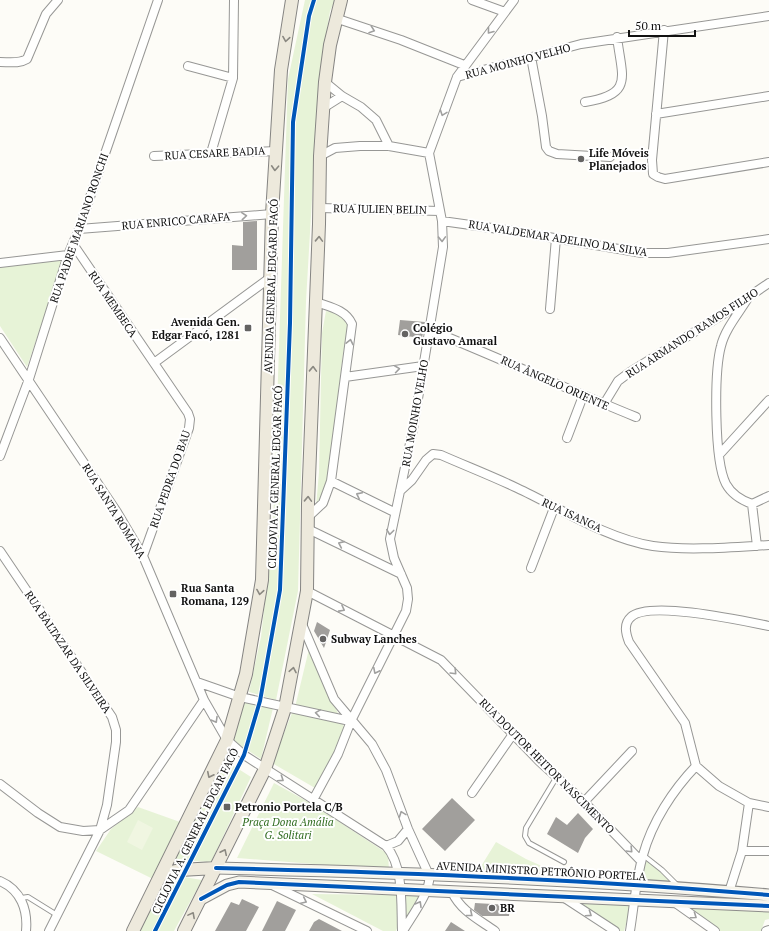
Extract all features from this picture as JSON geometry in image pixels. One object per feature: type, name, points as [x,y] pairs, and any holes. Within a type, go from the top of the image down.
[{"type":"main road","name":"AVENIDA GENERAL EDGARD FACÓ","points":[[133,931],[227,740],[246,674],[262,580],[272,214],[281,70],[292,0]]},
{"type":"main road","points":[[184,931],[265,769],[285,708],[302,624],[307,591],[308,523],[320,208],[320,156],[323,108],[325,82],[336,18],[341,0]]},
{"type":"main road","points":[[162,874],[180,870],[216,868]]},
{"type":"main road","name":"AVENIDA MINISTRO PETRÔNIO PORTELA","points":[[216,868],[429,875],[638,885],[769,895]]},
{"type":"main road","points":[[201,899],[227,885],[239,882],[769,906]]},
{"type":"street","points":[[0,62],[23,62],[27,59],[46,14],[58,0]]},
{"type":"street","name":"RUA PADRE MARIANO RONCHI","points":[[0,456],[29,379],[68,255],[79,229],[158,0]]},
{"type":"street","points":[[211,153],[233,78],[234,0]]},
{"type":"street","points":[[472,0],[505,12]]},
{"type":"street","points":[[457,77],[464,65],[514,0]]},
{"type":"street","name":"RUA MOINHO VELHO","points":[[313,800],[338,754],[351,721],[406,612],[408,599],[407,588],[394,558],[390,539],[394,512],[413,429],[443,247],[442,221],[429,153],[457,77],[581,44],[664,30],[769,16]]},
{"type":"street","points":[[336,18],[401,40],[464,65]]},
{"type":"street","points":[[664,30],[652,160],[653,174],[658,178],[665,179],[769,162]]},
{"type":"street","points":[[585,102],[604,99],[616,93],[620,87],[622,79],[617,37]]},
{"type":"street","points":[[531,57],[546,147],[549,151],[557,154],[610,157]]},
{"type":"street","points":[[188,66],[233,78]]},
{"type":"street","points":[[325,82],[342,96],[361,106],[376,120],[389,146]]},
{"type":"street","points":[[323,108],[342,96]]},
{"type":"street","points":[[656,114],[769,96]]},
{"type":"street","points":[[321,140],[335,148]]},
{"type":"street","points":[[320,156],[335,148],[389,146],[429,153]]},
{"type":"street","name":"RUA CESARE BADIA","points":[[154,156],[276,151]]},
{"type":"street","name":"RUA JULIEN BELIN","points":[[320,208],[440,210]]},
{"type":"street","name":"RUA ENRICO CARAFA","points":[[79,229],[272,214]]},
{"type":"street","name":"RUA VALDEMAR ADELINO DA SILVA","points":[[442,221],[556,238],[642,253],[668,253],[769,239]]},
{"type":"street","points":[[550,309],[556,238]]},
{"type":"street","name":"RUA MEMBECA","points":[[73,244],[154,363]]},
{"type":"street","points":[[0,263],[68,255]]},
{"type":"street","points":[[154,363],[271,277]]},
{"type":"street","name":"RUA ARMANDO RAMOS FILHO","points":[[604,404],[618,381],[630,372],[748,298],[769,283]]},
{"type":"street","points":[[748,298],[728,329],[721,344],[717,363],[716,384],[719,455],[726,483],[734,495],[752,504],[769,496]]},
{"type":"street","points":[[316,302],[344,314],[352,324],[331,481],[323,503],[308,523],[401,574]]},
{"type":"street","name":"RUA ÂNGELO ORIENTE","points":[[430,330],[507,361],[583,396],[636,418]]},
{"type":"street","name":"RUA SANTA ROMANA","points":[[0,338],[29,379],[143,556],[204,700],[227,740],[244,755],[386,846]]},
{"type":"street","name":"RUA PEDRA DO BAU","points":[[143,556],[189,428],[190,419],[188,413],[154,363]]},
{"type":"street","points":[[345,376],[423,366]]},
{"type":"street","points":[[567,438],[583,396]]},
{"type":"street","points":[[719,455],[769,400]]},
{"type":"street","name":"RUA ISANGA","points":[[400,491],[412,480],[426,460],[433,454],[441,454],[517,488],[554,508],[631,541],[654,546],[702,547],[769,545]]},
{"type":"street","points":[[331,481],[394,512]]},
{"type":"street","points":[[752,504],[757,546]]},
{"type":"street","points":[[531,568],[554,508]]},
{"type":"street","name":"RUA BALTAZAR DA SILVEIRA","points":[[0,551],[112,717],[116,730],[116,742],[107,805],[100,830],[48,931]]},
{"type":"street","name":"RUA DOUTOR HEITOR NASCIMENTO","points":[[307,591],[441,660],[556,778],[584,802],[642,858]]},
{"type":"street","points":[[769,626],[740,620],[676,611],[645,610],[629,618],[625,630],[629,642],[685,723],[696,766],[719,786],[749,803],[769,807]]},
{"type":"street","points":[[302,624],[330,692],[351,721],[363,732],[372,744],[386,770],[408,830],[429,875],[430,881],[426,891],[402,931]]},
{"type":"street","points":[[197,682],[240,697],[285,708],[332,716],[351,721]]},
{"type":"street","points":[[0,784],[38,813],[60,827],[83,831],[100,830],[129,810],[204,700]]},
{"type":"street","points":[[472,793],[513,734]]},
{"type":"street","points":[[584,802],[632,750]]},
{"type":"street","points":[[630,931],[642,858],[656,822],[685,778],[696,766]]},
{"type":"street","points":[[729,892],[742,851],[749,803]]},
{"type":"street","points":[[402,931],[401,890],[398,874],[394,857],[386,846],[398,841],[408,830]]},
{"type":"street","points":[[742,851],[769,851]]},
{"type":"street","points":[[0,881],[6,884],[21,898],[27,914],[26,931]]},
{"type":"street","points":[[269,884],[367,931]]},
{"type":"street","points":[[452,892],[456,900],[471,916],[495,931]]},
{"type":"street","points":[[563,896],[615,931]]},
{"type":"street","points":[[673,902],[715,931]]},
{"type":"lane","points":[[556,778],[526,828],[524,836],[529,842],[564,862]]},
{"type":"lane","points":[[642,858],[662,870],[680,888]]},
{"type":"lane","points":[[21,898],[28,897],[57,915]]},
{"type":"green space","points":[[305,0],[335,0],[330,11],[319,79],[306,301],[298,591],[276,700],[249,692],[261,637],[273,526],[288,79]]},
{"type":"green space","points":[[64,258],[27,367],[0,326],[0,267]]},
{"type":"green space","points":[[326,311],[340,314],[349,319],[348,333],[343,353],[329,479],[316,507],[319,472],[322,333]]},
{"type":"green space","points":[[309,649],[346,731],[315,788],[272,763],[296,703]]},
{"type":"green space","points":[[245,699],[273,708],[261,759],[232,740]]},
{"type":"green space","points":[[226,761],[251,777],[211,862],[174,860]]},
{"type":"green space","name":"Praça Dona Amália G. Solitari","points":[[274,783],[312,804],[388,854],[389,870],[237,858]]},
{"type":"green space","points":[[138,807],[180,822],[153,879],[96,851],[111,829]]},
{"type":"green space","points":[[138,820],[153,828],[142,850],[127,842]]},
{"type":"green space","points":[[496,842],[526,859],[571,879],[475,876]]},
{"type":"green space","points":[[645,858],[670,879],[672,887],[642,884]]},
{"type":"green space","points":[[166,874],[202,880],[174,931],[138,931]]},
{"type":"green space","points":[[404,892],[421,895],[405,922]]},
{"type":"green space","points":[[312,894],[396,895],[399,922],[396,931],[383,931]]},
{"type":"green space","points":[[673,902],[769,909],[769,919],[765,920],[761,931],[715,931]]},
{"type":"green space","points":[[578,904],[632,904],[624,931],[617,931]]},
{"type":"building","points":[[257,221],[257,270],[232,270],[232,245],[243,246],[243,222]]},
{"type":"building","points":[[400,320],[425,322],[422,338],[398,335]]},
{"type":"building","name":"Subway Lanches","points":[[317,622],[330,630],[324,648],[314,631]]},
{"type":"building","points":[[452,798],[475,820],[445,851],[422,829]]},
{"type":"building","points":[[578,813],[593,829],[585,838],[578,853],[547,834],[556,817],[567,825]]},
{"type":"building","points":[[242,899],[259,907],[246,931],[215,931],[231,902],[239,905]]},
{"type":"building","points":[[277,901],[296,910],[285,931],[262,931]]},
{"type":"building","name":"BR","points":[[475,903],[510,905],[509,916],[482,916],[474,910]]},
{"type":"building","points":[[319,919],[342,931],[309,931],[314,922]]},
{"type":"building","points":[[451,922],[465,931],[445,931]]},
{"type":"cycle path","name":"CICLOVIA A. GENERAL EDGAR FACÓ","points":[[155,931],[244,755],[260,701],[280,590],[290,323],[293,122],[309,16],[314,0]]},
{"type":"cycle path","points":[[216,868],[562,880],[769,895]]},
{"type":"cycle path","points":[[201,899],[227,885],[239,882],[769,906]]},
{"type":"place","name":"Life Móveis Planejados","points":[[581,159]]},
{"type":"place","name":"Avenida Gen. Edgar Facó, 1281","points":[[248,328]]},
{"type":"place","name":"Colégio Gustavo Amaral","points":[[405,334]]},
{"type":"place","name":"Rua Santa Romana, 129","points":[[173,594]]},
{"type":"place","name":"Subway Lanches","points":[[323,639]]},
{"type":"place","name":"Petronio Portela C/B","points":[[227,807]]},
{"type":"place","name":"BR","points":[[492,908]]}]
